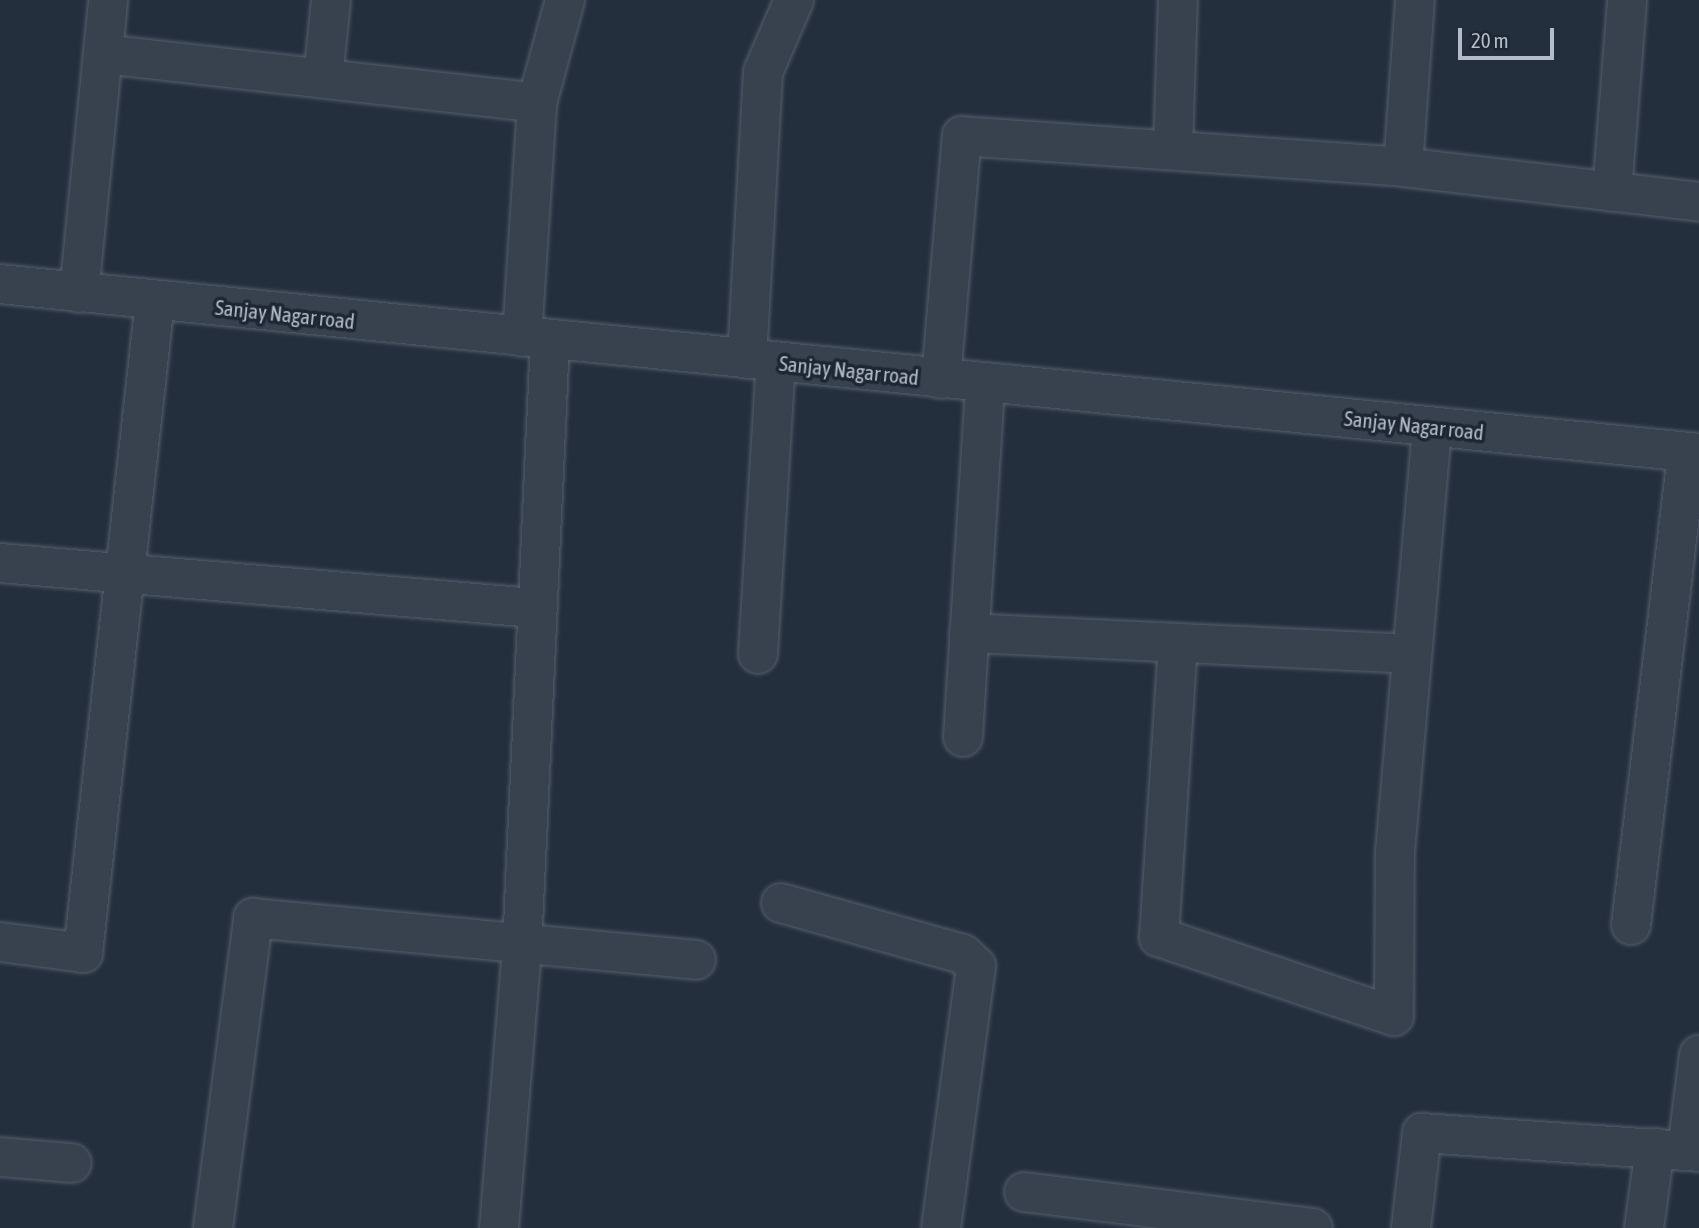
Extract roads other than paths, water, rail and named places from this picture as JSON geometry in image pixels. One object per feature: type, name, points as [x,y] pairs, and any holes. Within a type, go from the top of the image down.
[{"type":"street","points":[[79,293],[108,0]]},
{"type":"street","points":[[323,78],[331,0]]},
{"type":"street","points":[[499,1228],[522,948],[536,608],[537,103],[565,0]]},
{"type":"street","points":[[758,654],[763,72],[794,0]]},
{"type":"street","points":[[1173,149],[1178,0]]},
{"type":"street","points":[[1403,166],[1415,0]]},
{"type":"street","points":[[1612,192],[1627,0]]},
{"type":"street","points":[[103,54],[537,103]]},
{"type":"street","points":[[941,379],[962,136],[1403,166],[1699,202]]},
{"type":"street","name":"Sanjay Nagar road","points":[[0,284],[1693,453]]},
{"type":"street","points":[[0,942],[83,953],[155,301]]},
{"type":"street","points":[[963,737],[985,383]]},
{"type":"street","points":[[1178,643],[1159,937],[1394,1016],[1395,852],[1432,427]]},
{"type":"street","points":[[1631,925],[1693,453]]},
{"type":"street","points":[[0,563],[536,608]]},
{"type":"street","points":[[969,633],[1412,654]]},
{"type":"street","points":[[781,903],[963,954],[976,966],[942,1228]]},
{"type":"street","points":[[213,1228],[253,918],[522,948],[696,960]]},
{"type":"street","points":[[1644,1228],[1680,1150],[1699,1055]]},
{"type":"street","points":[[1411,1228],[1422,1133],[1680,1150]]},
{"type":"street","points":[[0,1157],[72,1163]]},
{"type":"street","points":[[1024,1192],[1313,1228]]}]
